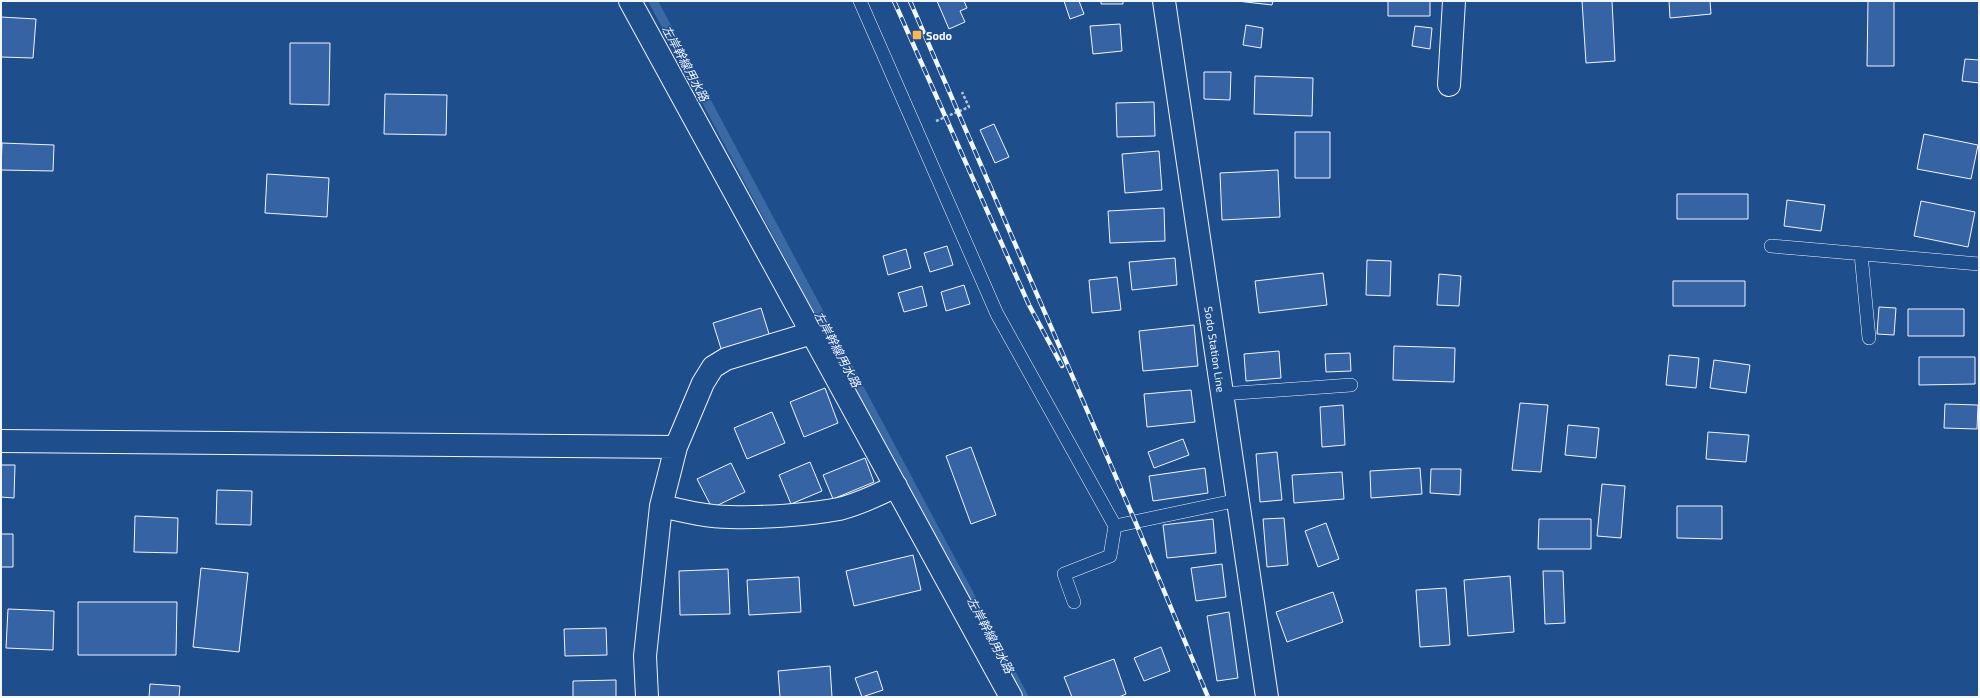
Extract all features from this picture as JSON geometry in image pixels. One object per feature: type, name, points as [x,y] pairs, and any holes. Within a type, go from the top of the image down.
[{"type":"street","points":[[630,1],[1010,697]]},
{"type":"street","name":"Sodo Station Line","points":[[1164,1],[1267,697]]},
{"type":"street","points":[[1448,85],[1454,1]]},
{"type":"street","points":[[647,697],[645,656],[661,506],[676,448],[703,383],[714,367],[726,359],[751,350],[812,333]]},
{"type":"street","points":[[1,441],[676,448]]},
{"type":"street","points":[[661,506],[694,513],[729,517],[800,514],[840,508],[870,499],[896,486]]},
{"type":"lane","points":[[860,1],[997,314],[1115,526],[1110,556],[1064,574],[1074,602]]},
{"type":"lane","points":[[1771,246],[1979,264]]},
{"type":"lane","points":[[1861,254],[1869,338]]},
{"type":"lane","points":[[1222,394],[1351,385]]},
{"type":"lane","points":[[1115,526],[1238,500]]},
{"type":"path","points":[[935,122],[969,107],[962,92]]},
{"type":"building","points":[[937,1],[964,1],[967,8],[960,11],[965,22],[949,29]]},
{"type":"building","points":[[1064,1],[1079,1],[1084,14],[1070,19]]},
{"type":"building","points":[[1101,1],[1123,1],[1123,4],[1101,4]]},
{"type":"building","points":[[1237,1],[1273,1],[1272,5]]},
{"type":"building","points":[[1388,1],[1430,1],[1430,16],[1388,16]]},
{"type":"building","points":[[1582,1],[1612,1],[1615,61],[1586,63]]},
{"type":"building","points":[[1669,1],[1710,1],[1711,14],[1670,18]]},
{"type":"building","points":[[1868,1],[1894,1],[1894,66],[1867,66]]},
{"type":"building","points":[[1,17],[36,19],[33,58],[1,57]]},
{"type":"building","points":[[1120,24],[1122,51],[1093,54],[1090,26]]},
{"type":"building","points":[[1246,25],[1263,28],[1261,48],[1243,45]]},
{"type":"building","points":[[1415,26],[1432,28],[1430,49],[1412,46]]},
{"type":"building","points":[[290,43],[330,43],[329,105],[290,104]]},
{"type":"building","points":[[1965,59],[1979,60],[1979,83],[1962,81]]},
{"type":"building","points":[[1204,72],[1231,72],[1230,100],[1204,99]]},
{"type":"building","points":[[1255,76],[1313,78],[1312,116],[1254,114]]},
{"type":"building","points":[[385,94],[447,95],[446,135],[384,134]]},
{"type":"building","points":[[1154,102],[1155,136],[1117,137],[1116,103]]},
{"type":"building","points":[[994,124],[1009,157],[995,163],[980,130]]},
{"type":"building","points":[[1295,132],[1330,132],[1330,178],[1295,178]]},
{"type":"building","points":[[1924,134],[1978,145],[1971,179],[1917,169]]},
{"type":"building","points":[[2,143],[54,145],[53,171],[1,170]]},
{"type":"building","points":[[1159,151],[1162,190],[1125,193],[1122,154]]},
{"type":"building","points":[[1278,170],[1280,217],[1222,220],[1220,173]]},
{"type":"building","points":[[267,174],[329,178],[327,217],[265,213]]},
{"type":"building","points":[[1677,194],[1748,194],[1748,219],[1677,219]]},
{"type":"building","points":[[1787,200],[1825,205],[1821,231],[1784,226]]},
{"type":"building","points":[[1921,201],[1975,212],[1968,247],[1914,236]]},
{"type":"building","points":[[1164,208],[1165,241],[1110,243],[1108,211]]},
{"type":"building","points":[[947,246],[953,265],[930,272],[924,253]]},
{"type":"building","points":[[906,249],[911,268],[888,275],[883,256]]},
{"type":"building","points":[[1175,258],[1177,285],[1132,290],[1129,262]]},
{"type":"building","points":[[1367,260],[1391,261],[1390,296],[1366,295]]},
{"type":"building","points":[[1323,273],[1327,305],[1259,313],[1255,281]]},
{"type":"building","points":[[1439,274],[1461,276],[1459,306],[1437,305]]},
{"type":"building","points":[[1117,277],[1121,310],[1092,313],[1089,280]]},
{"type":"building","points":[[1673,281],[1745,281],[1745,306],[1673,306]]},
{"type":"building","points":[[964,285],[970,304],[946,311],[941,292]]},
{"type":"building","points":[[922,286],[927,306],[904,312],[898,293]]},
{"type":"building","points":[[1879,307],[1896,308],[1894,335],[1877,334]]},
{"type":"building","points":[[761,308],[770,337],[722,352],[713,323]]},
{"type":"building","points":[[1908,309],[1964,309],[1964,336],[1908,336]]},
{"type":"building","points":[[1194,325],[1198,366],[1143,371],[1139,331]]},
{"type":"building","points":[[1394,346],[1455,348],[1454,382],[1393,380]]},
{"type":"building","points":[[1279,351],[1281,378],[1246,381],[1244,354]]},
{"type":"building","points":[[1350,353],[1351,371],[1326,372],[1325,354]]},
{"type":"building","points":[[1669,355],[1699,358],[1696,388],[1666,385]]},
{"type":"building","points":[[1919,357],[1975,357],[1975,384],[1919,385]]},
{"type":"building","points":[[1714,360],[1750,365],[1746,393],[1710,388]]},
{"type":"building","points":[[825,388],[838,423],[804,437],[790,402]]},
{"type":"building","points":[[1191,390],[1195,422],[1147,427],[1144,394]]},
{"type":"building","points":[[1520,403],[1548,405],[1541,472],[1512,470]]},
{"type":"building","points":[[1945,404],[1978,405],[1977,429],[1944,428]]},
{"type":"building","points":[[1343,405],[1345,445],[1322,447],[1320,407]]},
{"type":"building","points":[[772,412],[785,443],[747,459],[734,428]]},
{"type":"building","points":[[1568,425],[1599,428],[1596,458],[1565,455]]},
{"type":"building","points":[[1708,432],[1749,435],[1746,462],[1706,459]]},
{"type":"building","points":[[1183,439],[1189,455],[1154,468],[1148,452]]},
{"type":"building","points":[[971,447],[996,515],[971,524],[946,456]]},
{"type":"building","points":[[1277,452],[1282,500],[1260,502],[1256,454]]},
{"type":"building","points":[[865,458],[874,482],[833,499],[823,475]]},
{"type":"building","points":[[810,462],[822,491],[791,504],[779,475]]},
{"type":"building","points":[[731,463],[745,492],[712,508],[697,479]]},
{"type":"building","points":[[1,465],[15,465],[14,498],[1,497]]},
{"type":"building","points":[[1205,468],[1208,493],[1153,501],[1149,476]]},
{"type":"building","points":[[1420,468],[1422,494],[1371,498],[1370,471]]},
{"type":"building","points":[[1431,469],[1461,469],[1460,495],[1430,493]]},
{"type":"building","points":[[1342,472],[1344,499],[1294,503],[1292,475]]},
{"type":"building","points":[[1602,484],[1625,486],[1621,538],[1597,536]]},
{"type":"building","points":[[217,490],[252,491],[251,525],[216,524]]},
{"type":"building","points":[[1677,506],[1722,506],[1722,539],[1677,538]]},
{"type":"building","points":[[135,516],[178,518],[177,553],[134,552]]},
{"type":"building","points":[[1284,518],[1288,565],[1267,567],[1263,519]]},
{"type":"building","points":[[1213,519],[1216,553],[1167,558],[1163,525]]},
{"type":"building","points":[[1539,519],[1591,519],[1591,549],[1538,549]]},
{"type":"building","points":[[1326,523],[1339,559],[1318,567],[1305,531]]},
{"type":"building","points":[[1,534],[13,534],[13,567],[1,567]]},
{"type":"building","points":[[913,555],[921,590],[854,606],[846,571]]},
{"type":"building","points":[[1222,564],[1226,597],[1196,601],[1191,568]]},
{"type":"building","points":[[201,568],[248,573],[239,652],[193,647]]},
{"type":"building","points":[[728,569],[730,614],[680,615],[679,571]]},
{"type":"building","points":[[1543,571],[1563,571],[1565,623],[1545,624]]},
{"type":"building","points":[[1510,576],[1514,632],[1468,636],[1464,580]]},
{"type":"building","points":[[799,577],[801,612],[749,615],[747,580]]},
{"type":"building","points":[[1446,588],[1450,645],[1420,647],[1416,590]]},
{"type":"building","points":[[1333,592],[1343,622],[1287,642],[1276,612]]},
{"type":"building","points":[[78,602],[177,602],[176,655],[78,655]]},
{"type":"building","points":[[8,609],[54,611],[53,650],[6,648]]},
{"type":"building","points":[[1229,612],[1238,678],[1217,681],[1207,616]]},
{"type":"building","points":[[606,628],[607,655],[565,656],[564,629]]},
{"type":"building","points":[[1161,647],[1170,671],[1144,681],[1134,658]]},
{"type":"building","points":[[1114,659],[1126,694],[1119,697],[1072,697],[1064,677]]},
{"type":"building","points":[[830,666],[832,697],[780,697],[778,671]]},
{"type":"building","points":[[877,671],[883,690],[862,697],[855,678]]},
{"type":"building","points":[[616,680],[616,697],[573,697],[573,681]]},
{"type":"building","points":[[150,684],[180,686],[179,697],[149,697]]},
{"type":"waterway","name":"左岸幹線用水路","points":[[653,1],[1024,697]]},
{"type":"railway","points":[[894,1],[1029,305],[1062,366]]},
{"type":"railway","points":[[910,1],[1135,521],[1208,697]]},
{"type":"place","name":"Sodo","points":[[917,35]]}]
